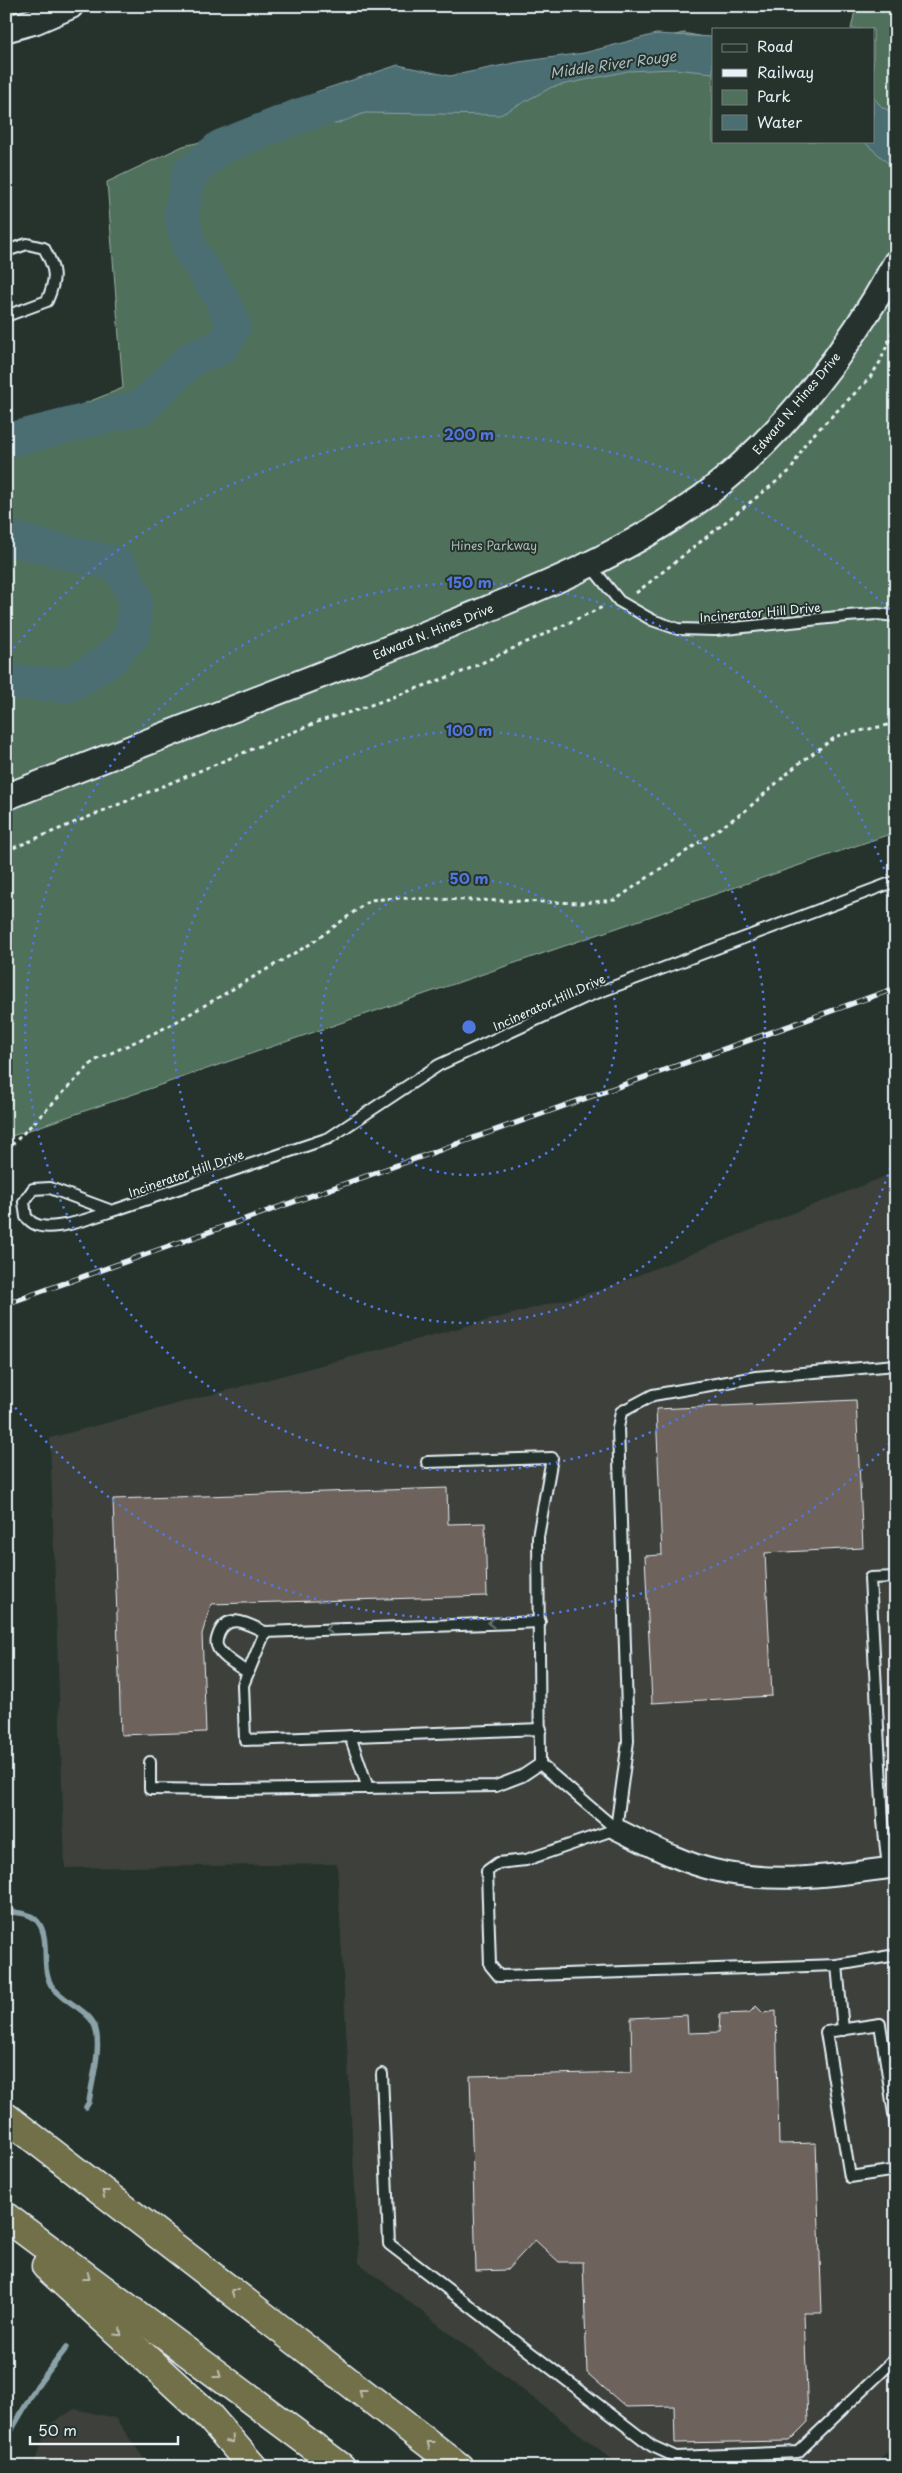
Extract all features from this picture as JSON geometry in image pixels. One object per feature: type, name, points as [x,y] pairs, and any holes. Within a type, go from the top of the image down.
[{"type":"highway","points":[[6,2117],[459,2467]]},
{"type":"highway","points":[[6,2217],[341,2467]]},
{"type":"highway","points":[[6,2229],[208,2415],[252,2467]]},
{"type":"street","points":[[6,28],[35,21],[70,6]]},
{"type":"street","name":"Edward N. Hines Drive","points":[[6,797],[337,669],[564,578],[652,532],[703,496],[751,457],[790,415],[840,353],[867,314],[896,263]]},
{"type":"street","points":[[616,1829],[674,1857],[714,1870],[752,1877],[786,1878],[892,1867]]},
{"type":"lane","points":[[6,251],[27,244],[44,248],[54,265],[55,283],[47,301],[6,316]]},
{"type":"lane","name":"Incinerator Hill Drive","points":[[590,565],[619,601],[652,620],[684,630],[714,630],[862,615],[896,616]]},
{"type":"lane","name":"Incinerator Hill Drive","points":[[112,1211],[50,1188],[34,1189],[24,1202],[26,1217],[36,1225],[68,1225],[112,1211],[329,1138],[439,1065],[586,997],[896,880]]},
{"type":"lane","points":[[616,1829],[628,1741],[618,1428],[621,1412],[653,1395],[662,1393],[756,1377],[896,1365]]},
{"type":"lane","points":[[426,1462],[552,1458],[538,1537],[540,1764]]},
{"type":"lane","points":[[892,1867],[870,1578],[896,1577]]},
{"type":"lane","points":[[248,1672],[218,1648],[216,1641],[220,1631],[228,1622],[237,1620],[265,1632],[540,1622]]},
{"type":"lane","points":[[265,1632],[243,1685],[245,1740],[541,1729]]},
{"type":"lane","points":[[350,1736],[368,1788]]},
{"type":"lane","points":[[150,1762],[150,1789],[496,1786],[522,1776],[540,1764]]},
{"type":"lane","points":[[540,1764],[616,1829]]},
{"type":"lane","points":[[616,1829],[526,1860],[498,1863],[486,1871],[490,1965],[499,1976],[838,1965],[896,1956]]},
{"type":"lane","points":[[838,1965],[843,2030]]},
{"type":"lane","points":[[896,2127],[880,2024],[826,2032],[850,2177],[896,2170]]},
{"type":"lane","points":[[382,2074],[389,2244],[652,2446],[676,2457],[798,2452],[896,2358]]},
{"type":"path","points":[[6,1151],[94,1061],[168,1026],[312,943],[370,900],[398,898],[583,902],[615,900],[744,811],[796,765],[837,736],[888,725],[896,721]]},
{"type":"shaded area","points":[[896,1172],[896,2442],[874,2467],[622,2467],[359,2263],[337,1864],[65,1868],[50,1438],[601,1290]]},
{"type":"shaded area","points":[[75,2409],[115,2418],[150,2467],[33,2467],[47,2426]]},
{"type":"green space","name":"Hines Parkway","points":[[856,6],[896,6],[896,832],[6,1138],[6,435],[123,388],[107,182],[183,146],[684,33],[712,39],[712,142],[874,142],[874,28],[851,28]]},
{"type":"water","points":[[656,34],[712,37],[712,73],[674,69],[628,71],[552,87],[500,115],[365,113],[336,124],[299,116],[316,92],[398,65],[450,76],[519,62],[584,53]]},
{"type":"water","points":[[874,98],[882,107],[896,115],[896,170],[864,142],[874,142]]},
{"type":"building","points":[[856,1400],[863,1548],[765,1553],[772,1696],[652,1703],[645,1556],[662,1555],[656,1409]]},
{"type":"building","points":[[447,1488],[448,1524],[485,1523],[487,1596],[211,1604],[202,1634],[206,1732],[121,1735],[113,1499]]},
{"type":"building","points":[[756,2006],[763,2013],[776,2011],[779,2144],[816,2143],[822,2313],[804,2313],[808,2422],[789,2441],[675,2443],[674,2406],[626,2407],[587,2373],[583,2262],[559,2262],[535,2240],[507,2270],[476,2271],[470,2076],[632,2072],[631,2018],[687,2015],[688,2033],[719,2032],[720,2014],[749,2013]]},
{"type":"waterway","name":"Middle River Rouge","points":[[6,441],[142,407],[192,358],[222,347],[234,326],[220,295],[191,252],[181,215],[189,174],[221,147],[299,116],[344,102]]},
{"type":"waterway","name":"Middle River Rouge","points":[[6,538],[119,565],[135,597],[133,634],[109,660],[69,685],[6,682]]},
{"type":"waterway","points":[[6,1912],[28,1915],[38,1922],[44,1936],[46,1970],[51,1985],[62,1996],[83,2011],[89,2017],[96,2030],[97,2057],[89,2102],[86,2107]]},
{"type":"waterway","points":[[6,2434],[12,2429],[37,2386],[67,2347]]},
{"type":"railway","points":[[6,1304],[896,988]]}]
